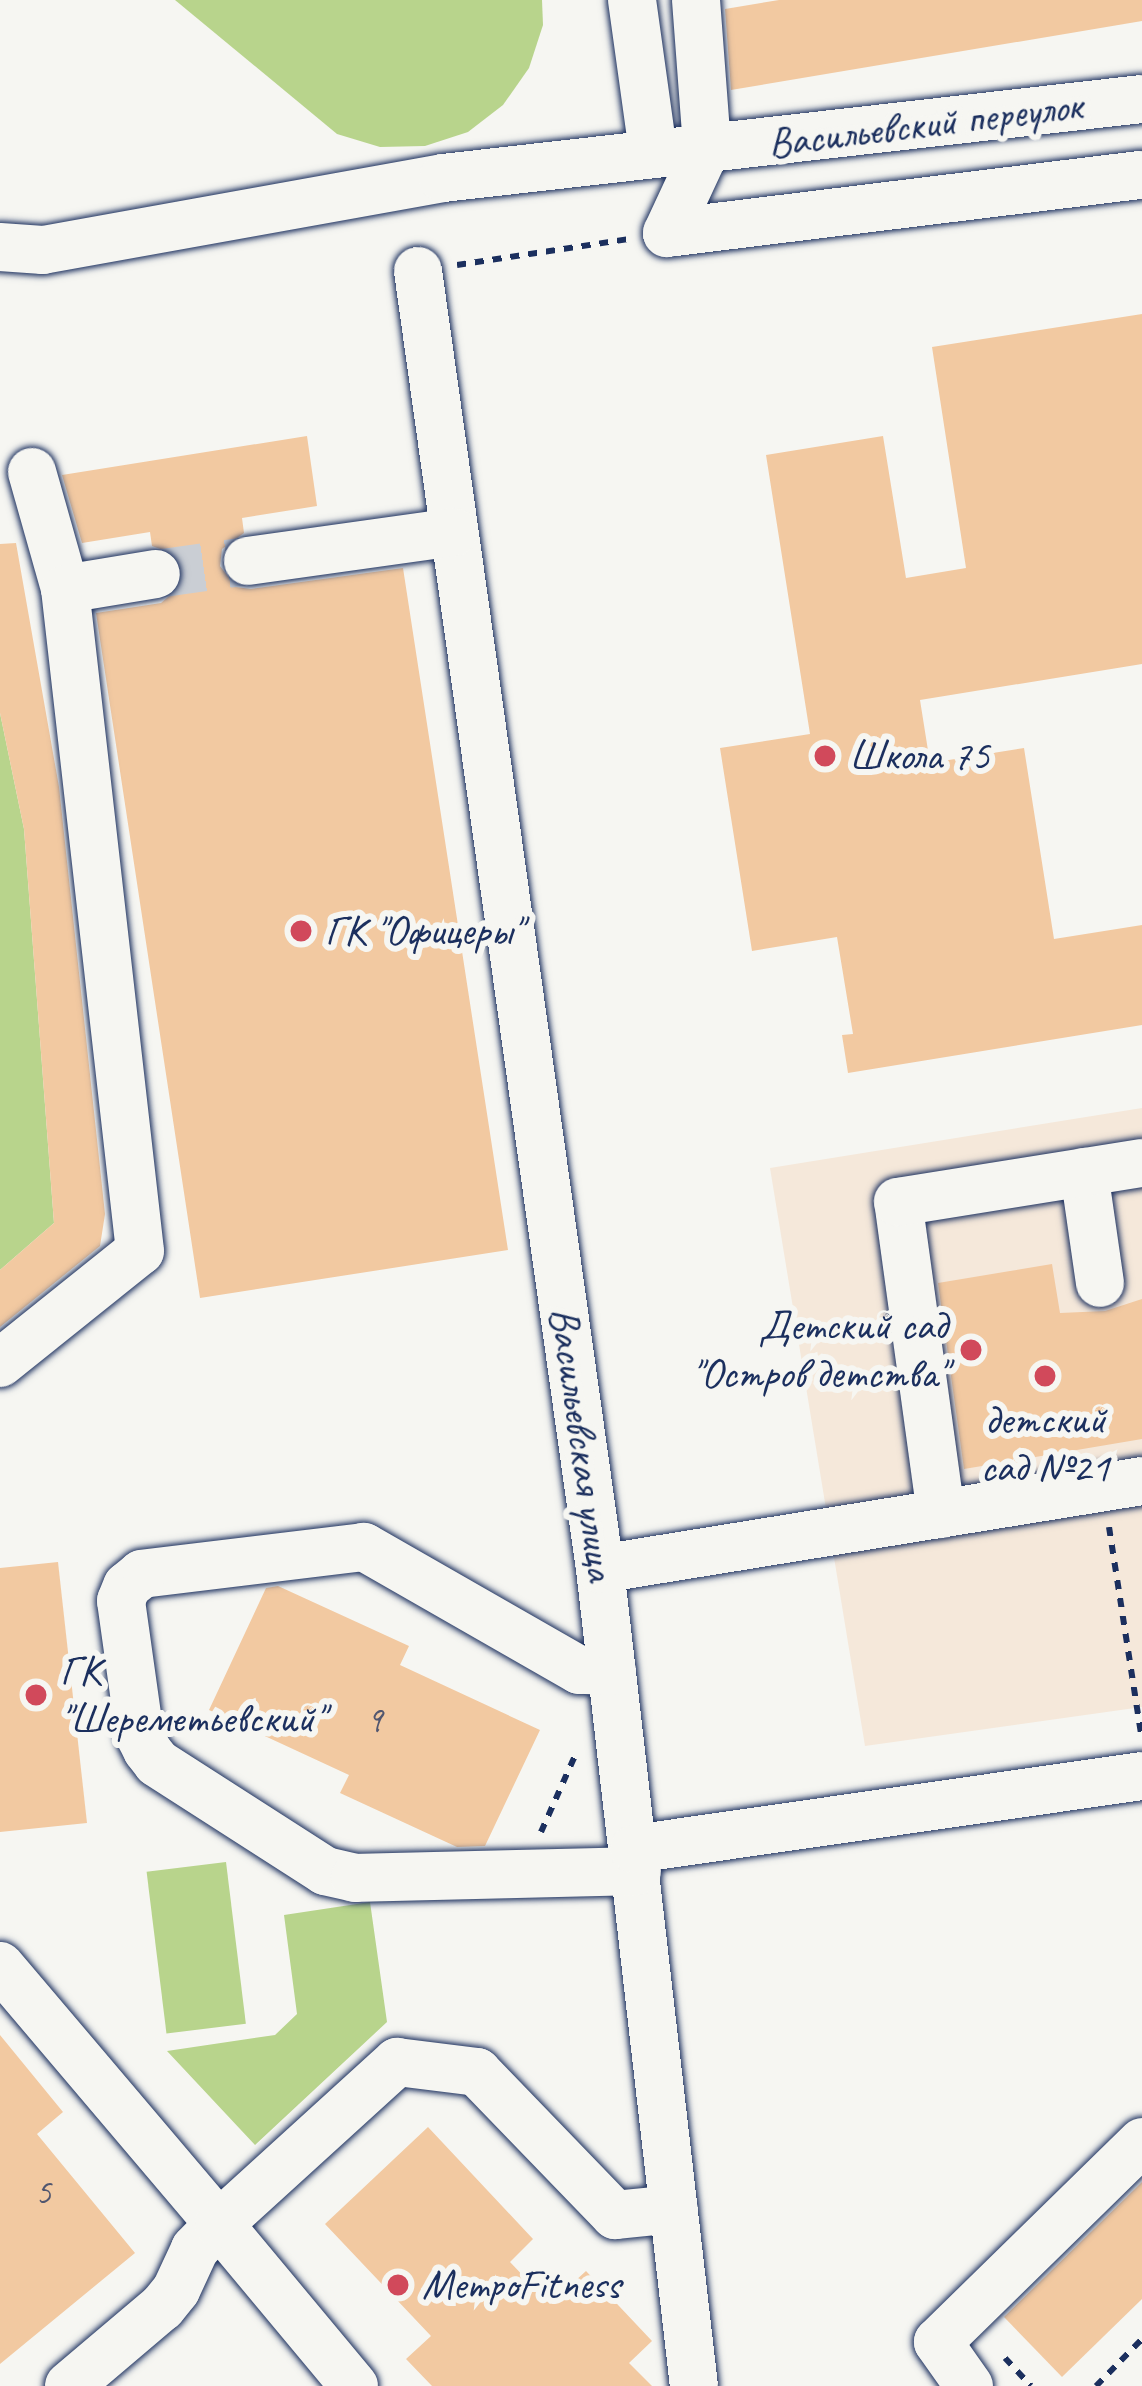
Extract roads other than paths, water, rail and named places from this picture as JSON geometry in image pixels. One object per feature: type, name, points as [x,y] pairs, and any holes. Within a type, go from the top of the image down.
[{"type":"street","points":[[632,0],[652,152]]},
{"type":"street","points":[[696,0],[707,147],[667,233],[1142,175]]},
{"type":"street","name":"Васильевский переулок","points":[[0,248],[44,250],[442,178],[1142,99]]},
{"type":"street","name":"Васильевская улица","points":[[418,271],[427,367],[600,1569],[694,2386]]},
{"type":"street","points":[[0,1363],[140,1250],[65,589],[32,472]]},
{"type":"street","points":[[248,561],[454,532]]},
{"type":"street","points":[[65,589],[157,574]]},
{"type":"street","points":[[940,1514],[898,1202],[1142,1163]]},
{"type":"street","points":[[1084,1172],[1100,1283]]},
{"type":"street","points":[[600,1569],[1123,1485]]},
{"type":"street","points":[[612,1671],[579,1670],[364,1546],[142,1574],[127,1586],[122,1601],[140,1736],[157,1763],[339,1876],[523,1874],[635,1860],[1142,1776]]},
{"type":"street","points":[[0,1966],[354,2386]]},
{"type":"street","points":[[69,2386],[162,2307],[176,2290],[195,2249],[219,2224],[384,2070],[412,2061],[477,2072],[615,2215],[674,2209]]},
{"type":"street","points":[[969,2386],[938,2342],[1142,2142]]},
{"type":"tunnel","points":[[156,574],[248,561]]},
{"type":"place","name":"Школа 75","points":[[825,756]]},
{"type":"place","name":"ГК \"Офицеры\"","points":[[301,931]]},
{"type":"place","name":"Детский сад \"Остров детства\"","points":[[971,1350]]},
{"type":"place","name":"детский сад №21","points":[[1045,1376]]},
{"type":"place","name":"ГК \"Шереметьевский\"","points":[[36,1695]]},
{"type":"place","name":"МетроFitness","points":[[398,2285]]}]
